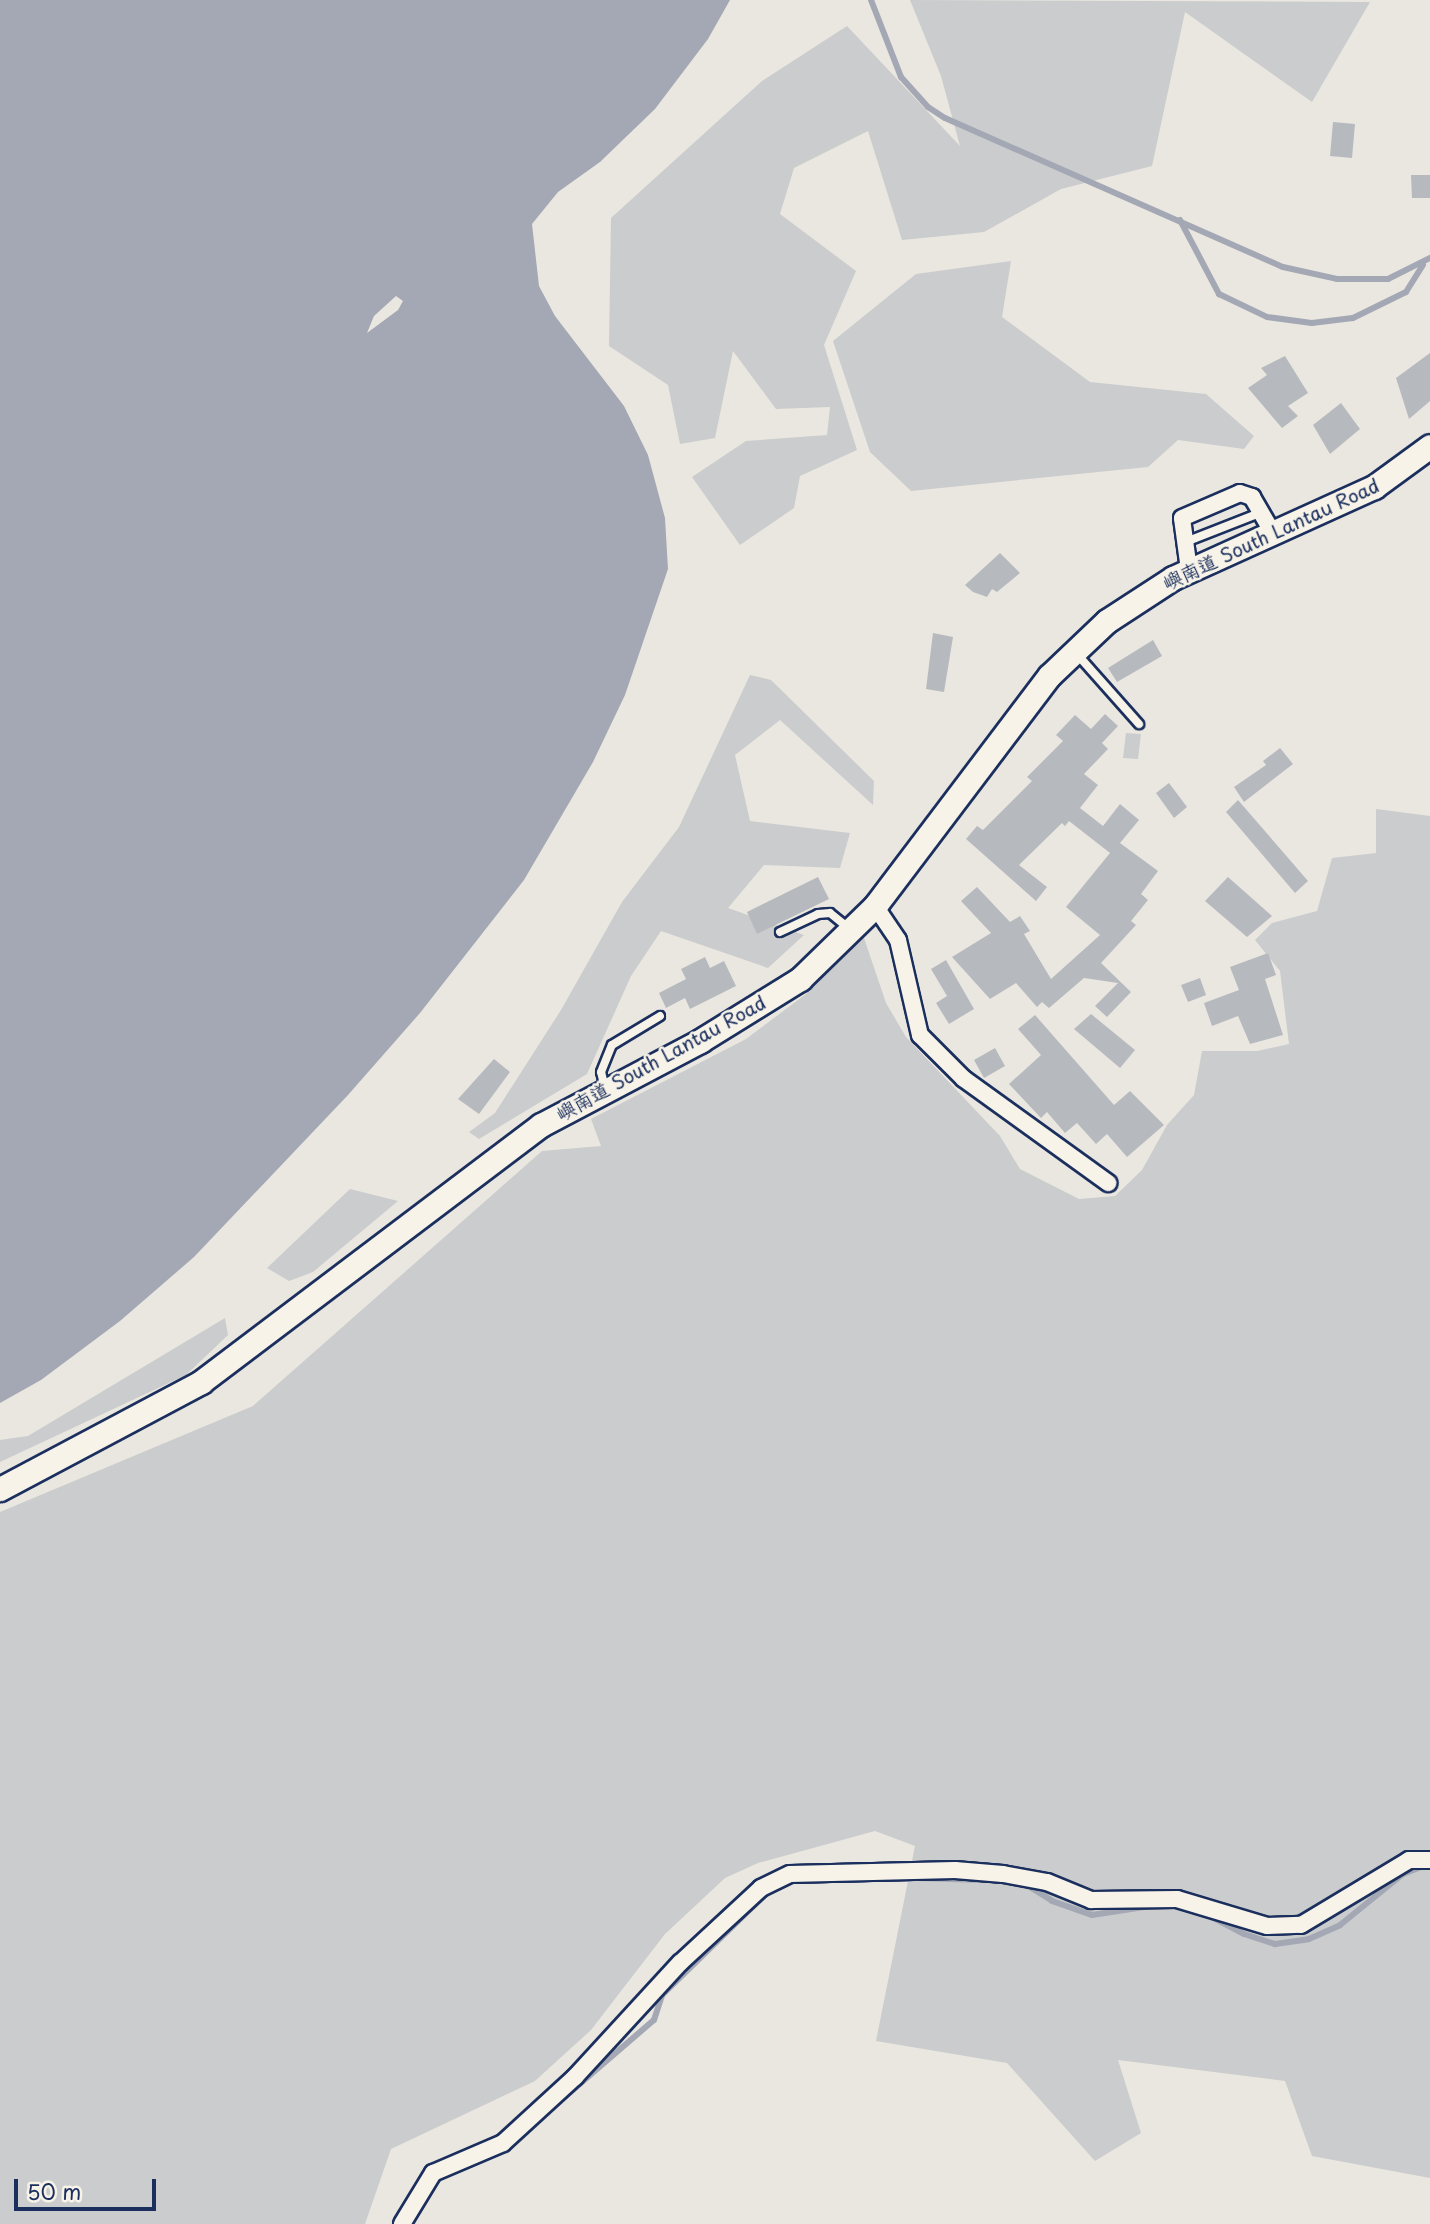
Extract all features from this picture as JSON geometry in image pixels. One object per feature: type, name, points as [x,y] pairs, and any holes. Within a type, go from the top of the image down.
[{"type":"main road","name":"嶼南道 South Lantau Road","points":[[0,1489],[201,1382],[471,1175],[541,1125],[700,1041],[789,985],[853,930],[875,906],[1020,712],[1074,651],[1133,602],[1189,570],[1374,487],[1430,446]]},
{"type":"street","points":[[1189,570],[1182,518],[1240,493],[1252,498],[1274,534]]},
{"type":"street","points":[[875,906],[898,940],[920,1035],[964,1079],[1108,1183]]},
{"type":"street","points":[[402,2224],[433,2173],[503,2143],[575,2077],[680,1962],[761,1888],[790,1874],[1003,1874],[1047,1882],[1091,1900],[1177,1899],[1267,1926],[1301,1925],[1409,1860],[1430,1860]]},
{"type":"lane","points":[[1184,543],[1262,512]]},
{"type":"lane","points":[[1074,651],[1139,724]]},
{"type":"lane","points":[[780,932],[818,914],[831,913],[853,930]]},
{"type":"lane","points":[[605,1089],[601,1072],[612,1045],[660,1016]]},
{"type":"shaded area","points":[[0,0],[730,0],[708,39],[655,109],[600,162],[558,192],[532,224],[539,286],[555,316],[624,406],[648,455],[665,518],[668,569],[625,695],[593,762],[524,880],[420,1013],[348,1095],[194,1257],[120,1321],[41,1380],[0,1403]],"holes":[[[396,296],[403,301],[398,310],[367,333],[374,316]]]},
{"type":"shaded area","points":[[910,0],[1370,2],[1312,102],[1185,12],[1152,166],[1061,189],[984,232],[902,240],[868,131],[794,168],[780,214],[856,271],[824,345],[857,450],[800,476],[794,508],[740,545],[692,477],[746,441],[827,435],[830,407],[776,409],[733,351],[715,438],[680,444],[668,385],[609,346],[611,218],[762,81],[847,26],[960,146],[941,76]]},
{"type":"shaded area","points":[[1011,261],[1002,317],[1090,382],[1206,394],[1254,436],[1244,449],[1178,440],[1148,467],[911,491],[870,452],[833,341],[916,274]]},
{"type":"shaded area","points":[[750,675],[771,680],[874,781],[873,805],[780,720],[735,755],[750,821],[850,833],[840,868],[764,865],[728,908],[804,935],[768,968],[661,931],[631,976],[587,1074],[479,1139],[469,1132],[495,1113],[561,1010],[622,902],[679,827]]},
{"type":"shaded area","points":[[1126,733],[1141,734],[1138,759],[1123,758]]},
{"type":"shaded area","points":[[1376,809],[1430,816],[1430,2178],[1312,2156],[1285,2081],[1118,2060],[1141,2133],[1095,2161],[1007,2063],[876,2041],[915,1846],[875,1831],[758,1863],[725,1878],[665,1934],[591,2030],[535,2081],[391,2149],[365,2224],[0,2224],[0,1512],[253,1406],[542,1151],[601,1146],[591,1119],[746,1039],[810,991],[861,929],[886,1003],[906,1037],[1000,1136],[1020,1169],[1079,1199],[1115,1196],[1142,1170],[1167,1125],[1194,1095],[1202,1051],[1257,1051],[1289,1044],[1280,971],[1255,940],[1272,923],[1317,911],[1332,858],[1376,853]]},
{"type":"shaded area","points":[[350,1189],[398,1201],[313,1272],[289,1281],[267,1268]]},
{"type":"shaded area","points":[[225,1318],[228,1335],[186,1375],[0,1462],[0,1440],[28,1436]]},
{"type":"building","points":[[1333,122],[1355,124],[1352,158],[1330,156]]},
{"type":"building","points":[[1411,175],[1430,175],[1430,198],[1412,198]]},
{"type":"building","points":[[1430,353],[1430,401],[1409,419],[1396,378]]},
{"type":"building","points":[[1285,356],[1308,393],[1288,406],[1298,416],[1282,428],[1248,388],[1267,375],[1261,368]]},
{"type":"building","points":[[1341,403],[1360,429],[1330,454],[1313,425]]},
{"type":"building","points":[[1000,553],[1020,573],[997,592],[992,589],[987,597],[973,592],[965,585]]},
{"type":"building","points":[[933,633],[953,637],[944,692],[926,689]]},
{"type":"building","points":[[1153,640],[1162,656],[1117,682],[1108,668]]},
{"type":"building","points":[[1105,714],[1118,726],[1102,743],[1108,749],[1084,774],[1098,785],[1080,808],[1103,826],[1120,804],[1139,820],[1120,843],[1158,871],[1141,894],[1148,900],[1131,921],[1136,925],[1101,963],[1131,992],[1107,1017],[1095,1006],[1118,983],[1084,978],[1049,1008],[1042,1002],[1037,1007],[1016,983],[990,999],[952,957],[991,933],[961,901],[977,887],[1010,922],[1020,916],[1030,931],[1024,934],[1051,979],[1100,935],[1066,907],[1110,853],[1069,821],[1065,826],[1062,823],[1019,865],[1047,887],[1036,901],[966,839],[977,826],[983,830],[1032,781],[1027,777],[1063,741],[1056,735],[1075,715],[1091,729]]},
{"type":"building","points":[[1280,748],[1293,764],[1244,802],[1234,787],[1266,765],[1263,761]]},
{"type":"building","points":[[1169,783],[1187,807],[1174,818],[1156,793]]},
{"type":"building","points":[[1238,800],[1308,881],[1295,893],[1226,812]]},
{"type":"building","points":[[818,877],[829,899],[757,934],[747,912]]},
{"type":"building","points":[[1228,877],[1272,916],[1247,937],[1205,901]]},
{"type":"building","points":[[1268,953],[1276,975],[1265,979],[1283,1035],[1250,1044],[1238,1016],[1212,1026],[1204,1003],[1239,990],[1230,967]]},
{"type":"building","points":[[705,957],[710,968],[724,961],[736,986],[690,1009],[685,998],[666,1008],[659,993],[686,979],[681,969]]},
{"type":"building","points":[[946,960],[974,1009],[949,1024],[936,1003],[947,996],[931,969]]},
{"type":"building","points":[[1200,978],[1206,995],[1188,1002],[1181,985]]},
{"type":"building","points":[[1091,1014],[1135,1050],[1120,1068],[1074,1029]]},
{"type":"building","points":[[1035,1015],[1114,1105],[1130,1091],[1164,1125],[1127,1157],[1107,1134],[1096,1144],[1077,1123],[1065,1133],[1047,1112],[1041,1118],[1009,1084],[1041,1055],[1018,1029]]},
{"type":"building","points":[[995,1048],[1005,1066],[984,1078],[974,1060]]},
{"type":"building","points":[[494,1059],[510,1072],[479,1114],[458,1099]]},
{"type":"waterway","points":[[871,0],[901,77],[928,107],[945,118],[1283,267],[1337,279],[1388,279],[1430,258]]},
{"type":"waterway","points":[[1180,220],[1219,294],[1267,317],[1312,323],[1353,318],[1406,292],[1423,265]]},
{"type":"waterway","points":[[1210,1916],[1244,1934],[1275,1944],[1309,1939],[1340,1925],[1403,1874],[1426,1865]]},
{"type":"waterway","points":[[917,1878],[983,1880]]},
{"type":"waterway","points":[[1022,1882],[1052,1901],[1092,1915],[1150,1906]]},
{"type":"waterway","points":[[560,2101],[654,2020],[662,1995],[767,1893]]}]
